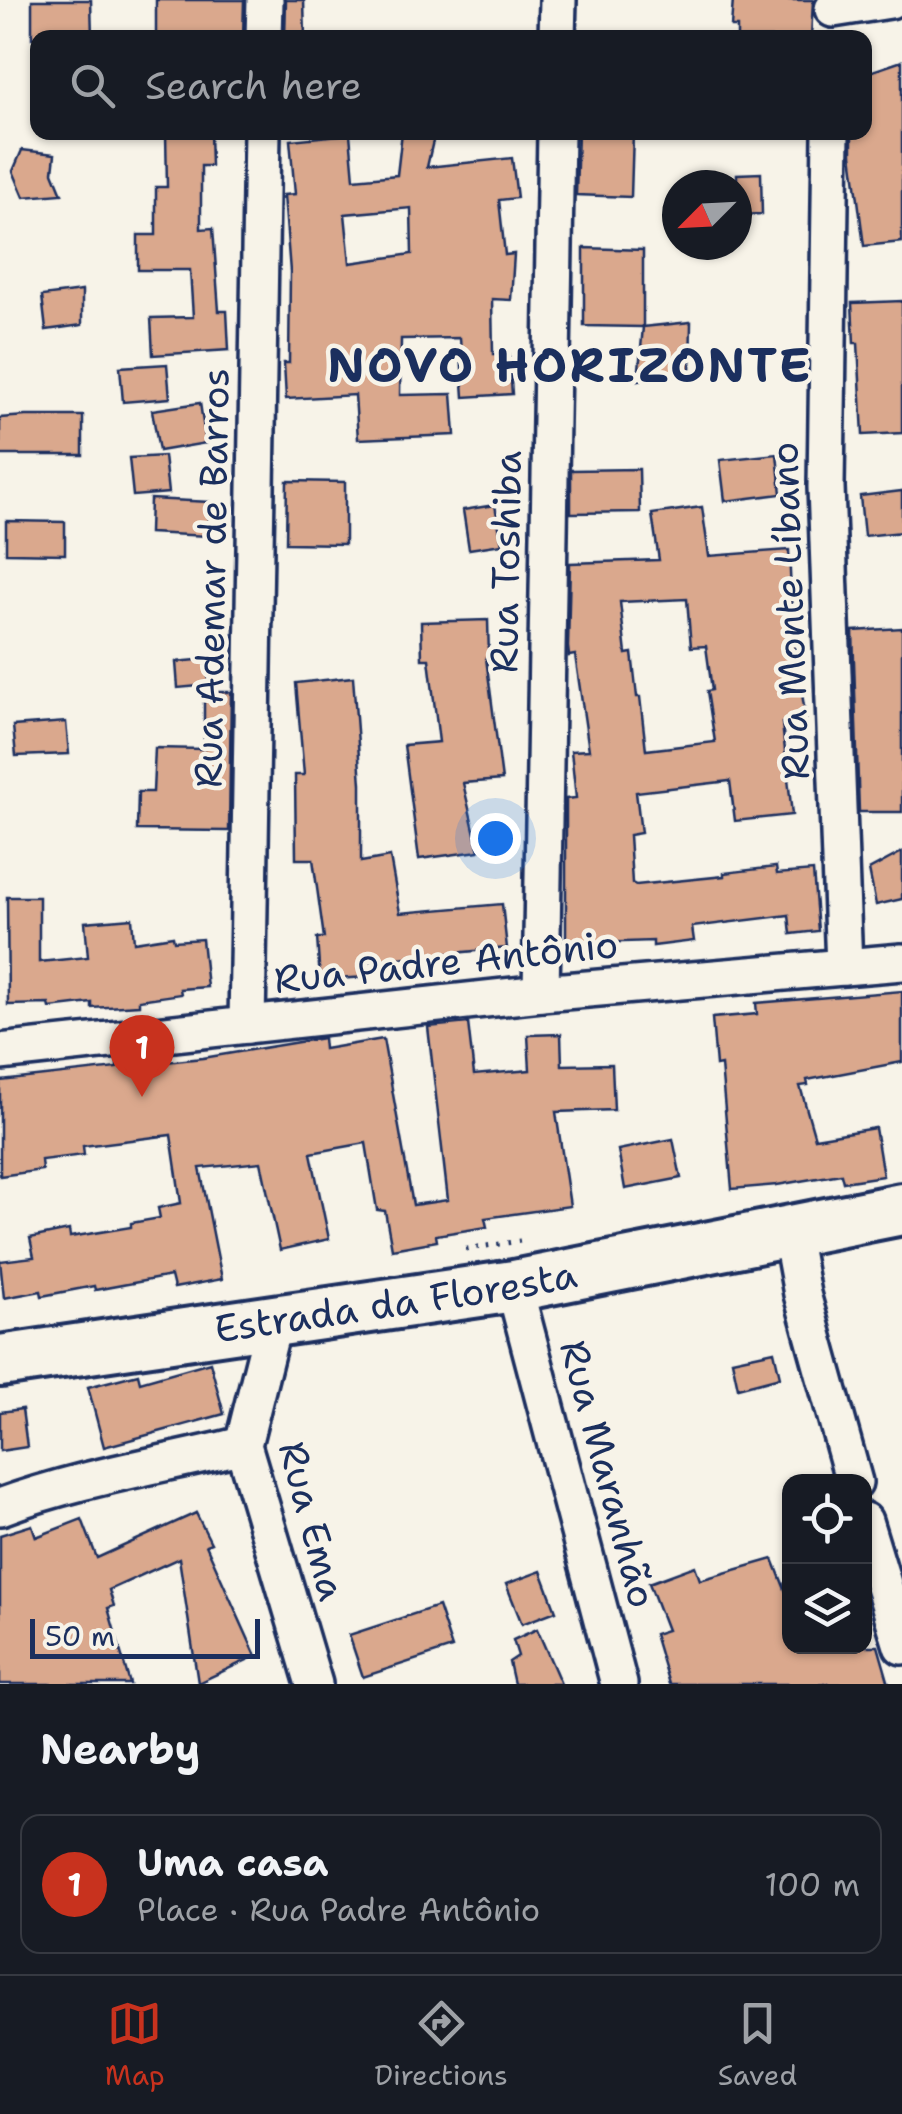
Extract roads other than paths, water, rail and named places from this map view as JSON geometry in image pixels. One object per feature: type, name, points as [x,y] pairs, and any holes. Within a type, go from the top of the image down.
[{"type":"main road","name":"Estrada da Floresta","points":[[0,1360],[514,1286],[902,1210]]},
{"type":"main road","name":"Estrada da Floresta","points":[[791,1234],[902,1236]]},
{"type":"street","points":[[264,30],[265,0]]},
{"type":"street","points":[[557,30],[558,0]]},
{"type":"street","points":[[833,15],[890,0]]},
{"type":"street","name":"Rua Ademar de Barros","points":[[246,1026],[262,140]]},
{"type":"street","name":"Rua Toshiba","points":[[541,993],[556,140]]},
{"type":"street","name":"Rua Monte Líbano","points":[[831,140],[826,486],[844,967]]},
{"type":"street","name":"Rua Padre Antônio","points":[[0,1052],[541,993],[902,962]]},
{"type":"street","points":[[791,1234],[802,1294],[852,1474]]},
{"type":"street","name":"Rua Maranhão","points":[[514,1286],[619,1684]]},
{"type":"street","name":"Rua Ema","points":[[274,1321],[243,1445],[308,1682]]},
{"type":"street","points":[[0,1507],[45,1490],[243,1445]]},
{"type":"street","points":[[872,1547],[902,1646]]},
{"type":"place","name":"Uma casa","points":[[142,1097]]},
{"type":"district","name":"NOVO HORIZONTE","points":[[570,365]]}]
